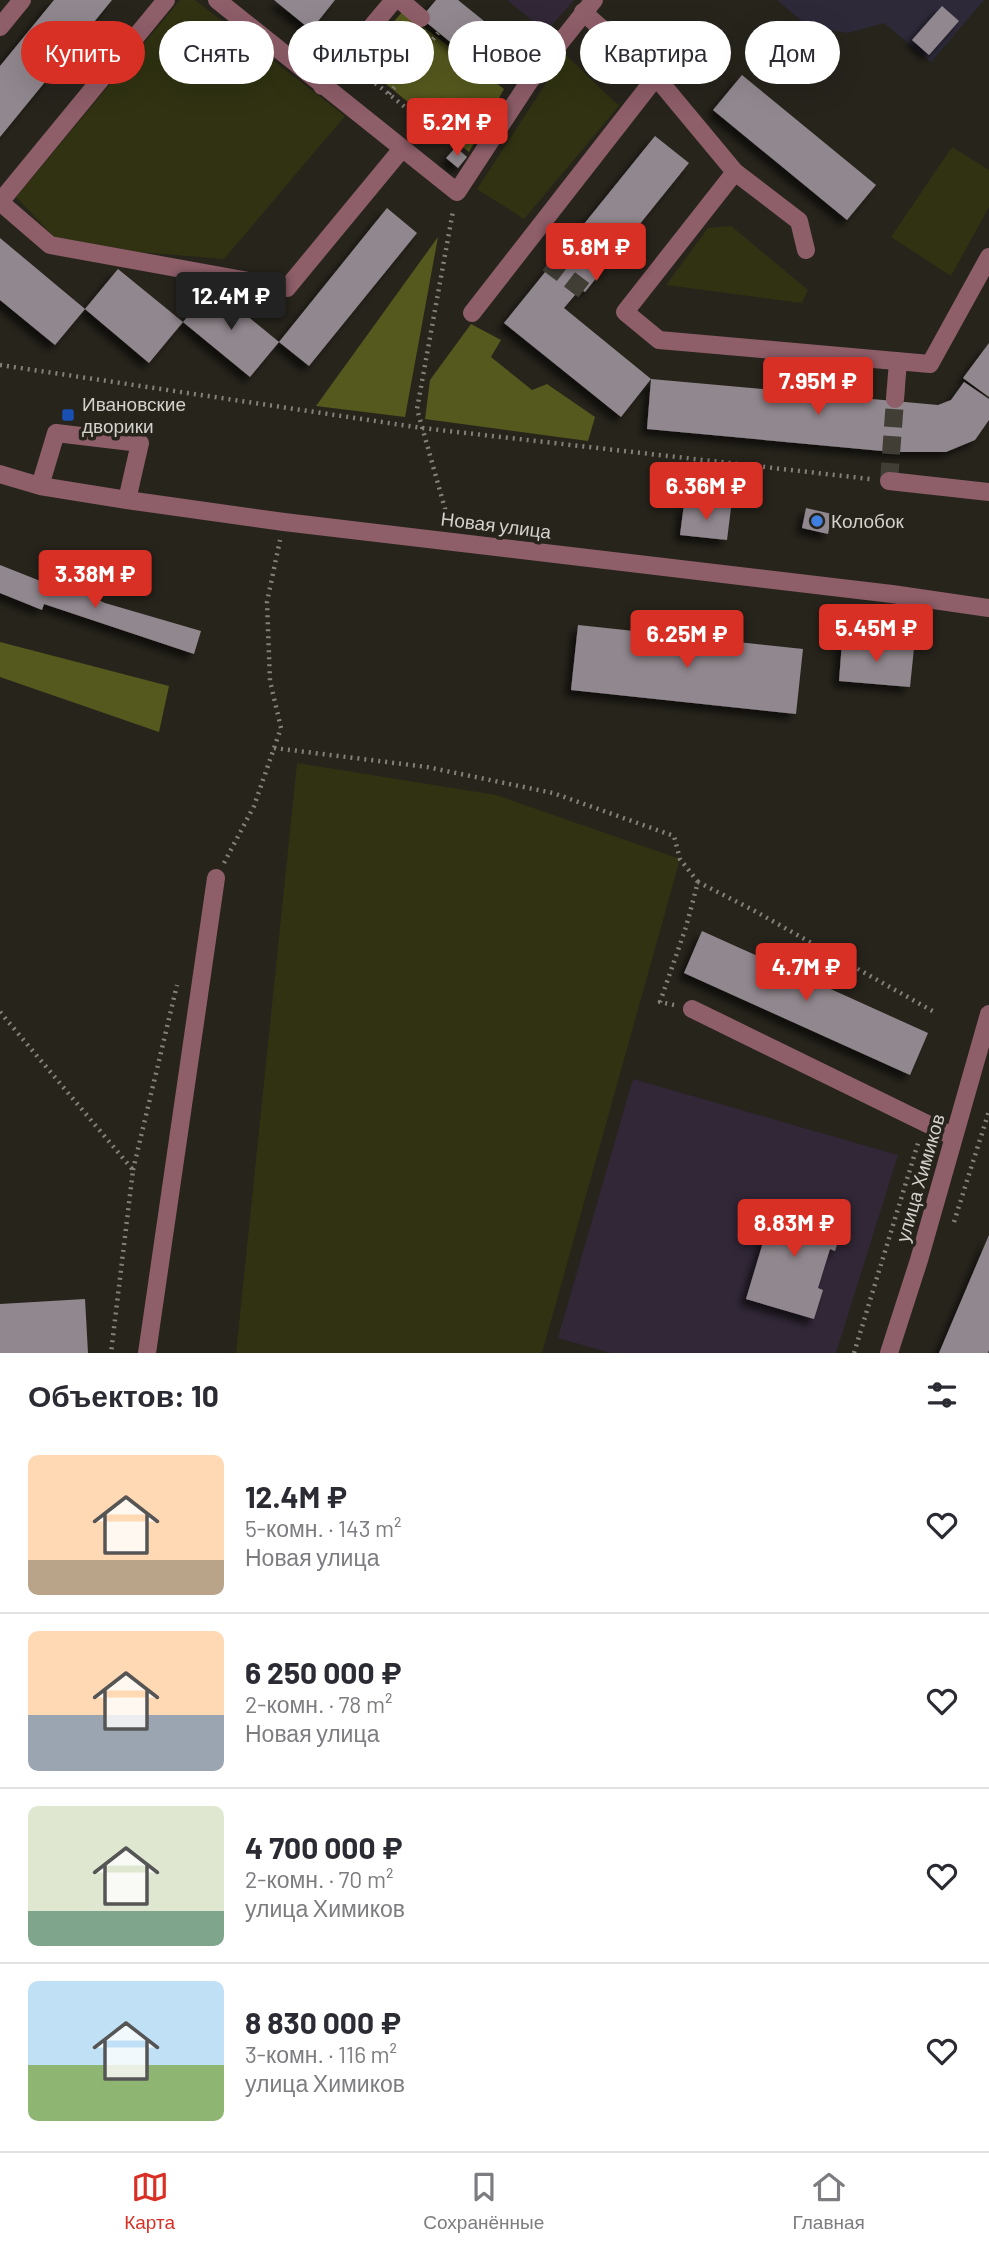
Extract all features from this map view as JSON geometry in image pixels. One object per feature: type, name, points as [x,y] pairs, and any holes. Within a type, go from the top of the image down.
[{"type":"street","points":[[0,27],[22,0]]},
{"type":"street","points":[[166,0],[0,202],[50,245],[288,288],[401,150]]},
{"type":"street","points":[[217,0],[401,150],[457,192],[529,82],[588,6],[602,21]]},
{"type":"street","points":[[375,21],[390,2],[421,18]]},
{"type":"street","points":[[472,313],[651,84]]},
{"type":"street","points":[[662,84],[735,172],[799,221],[806,250]]},
{"type":"street","points":[[735,172],[625,312],[659,340],[930,364],[989,257]]},
{"type":"street","points":[[895,400],[898,361]]},
{"type":"street","points":[[40,486],[55,433],[140,443],[127,500]]},
{"type":"street","name":"Новая улица","points":[[0,474],[40,486],[284,522],[878,592],[989,608]]},
{"type":"street","points":[[889,481],[989,492]]},
{"type":"street","points":[[147,1353],[216,878]]},
{"type":"street","points":[[692,1009],[954,1137]]},
{"type":"street","name":"улица Химиков","points":[[889,1353],[989,1014]]},
{"type":"path","points":[[389,94],[438,33]]},
{"type":"path","points":[[377,84],[452,145]]},
{"type":"path","points":[[454,541],[416,409],[457,192]]},
{"type":"path","points":[[0,365],[422,428],[889,481]]},
{"type":"path","points":[[281,728],[270,681],[267,603],[284,522]]},
{"type":"path","points":[[274,748],[427,767],[553,793],[674,836],[680,859],[698,882],[936,1013]]},
{"type":"path","points":[[692,1009],[660,1002],[686,927],[698,882]]},
{"type":"path","points":[[0,1012],[133,1170],[110,1353]]},
{"type":"path","points":[[854,1353],[924,1122]]},
{"type":"shaded area","points":[[507,0],[574,0],[556,21],[533,21]]},
{"type":"shaded area","points":[[777,0],[984,0],[931,62],[884,23],[848,33],[840,32],[840,21],[802,21]]},
{"type":"shaded area","points":[[633,1079],[898,1155],[836,1353],[611,1353],[558,1338]]},
{"type":"green space","points":[[180,0],[195,0],[222,21],[163,21]]},
{"type":"green space","points":[[403,11],[416,21],[394,21]]},
{"type":"green space","points":[[159,25],[159,84],[274,84],[274,61],[288,72],[288,84],[304,84],[345,116],[224,259],[139,252],[54,237],[16,197],[110,84],[145,84],[145,42]]},
{"type":"green space","points":[[434,35],[448,46],[448,84],[498,84],[504,89],[469,152],[386,84],[434,84]]},
{"type":"green space","points":[[566,55],[580,68],[580,84],[596,84],[619,106],[524,219],[477,189],[545,84],[566,84]]},
{"type":"green space","points":[[952,147],[989,170],[989,207],[951,276],[891,237]]},
{"type":"green space","points":[[731,226],[808,290],[802,303],[666,285],[708,228]]},
{"type":"green space","points":[[438,237],[405,417],[316,406]]},
{"type":"green space","points":[[471,324],[501,340],[491,357],[532,390],[547,384],[595,417],[588,441],[425,419],[430,380]]},
{"type":"green space","points":[[0,642],[169,686],[159,732],[0,677]]},
{"type":"green space","points":[[297,763],[496,795],[680,859],[542,1353],[236,1353]]},
{"type":"building","points":[[54,0],[112,0],[95,21],[37,21]]},
{"type":"building","points":[[274,0],[335,0],[318,21],[300,21]]},
{"type":"building","points":[[436,0],[458,0],[484,21],[448,21],[448,40],[434,29],[434,21],[425,21],[421,18]]},
{"type":"building","points":[[942,6],[959,21],[929,55],[912,40]]},
{"type":"building","points":[[21,40],[21,84],[43,84],[0,137],[0,66]]},
{"type":"building","points":[[742,75],[745,84],[753,84],[876,185],[847,220],[713,110]]},
{"type":"building","points":[[655,136],[689,163],[585,292],[580,289],[564,308],[651,379],[621,417],[504,323]]},
{"type":"building","points":[[456,147],[467,157],[458,168],[446,158]]},
{"type":"building","points":[[387,208],[417,233],[309,366],[279,342]]},
{"type":"building","points":[[0,238],[85,309],[55,345],[0,300]]},
{"type":"building","points":[[118,269],[183,322],[149,363],[85,309]]},
{"type":"building","points":[[212,287],[279,342],[250,377],[183,322]]},
{"type":"building","points":[[989,343],[989,397],[963,378]]},
{"type":"building","points":[[651,379],[938,405],[951,400],[964,382],[989,399],[989,420],[975,440],[946,452],[893,452],[647,429]]},
{"type":"building","points":[[684,504],[731,508],[727,540],[680,535]]},
{"type":"building","name":"Колобок","points":[[806,508],[832,514],[828,534],[802,528]]},
{"type":"building","points":[[0,565],[48,584],[51,578],[105,603],[201,631],[194,654],[44,604],[42,610],[0,593]]},
{"type":"building","points":[[578,625],[803,649],[796,714],[571,690]]},
{"type":"building","points":[[842,642],[914,648],[910,687],[839,681]]},
{"type":"building","points":[[702,931],[928,1033],[910,1075],[684,973]]},
{"type":"building","points":[[776,1199],[845,1220],[835,1251],[830,1249],[818,1288],[823,1290],[814,1319],[746,1299]]},
{"type":"building","points":[[989,1235],[988,1353],[939,1353]]},
{"type":"building","points":[[85,1299],[88,1353],[0,1353],[0,1304]]},
{"type":"tunnel","points":[[548,263],[590,295]]},
{"type":"tunnel","points":[[889,481],[896,387]]},
{"type":"place","name":"Ивановские дворики","points":[[68,415]]},
{"type":"place","name":"Колобок","points":[[817,521]]}]
